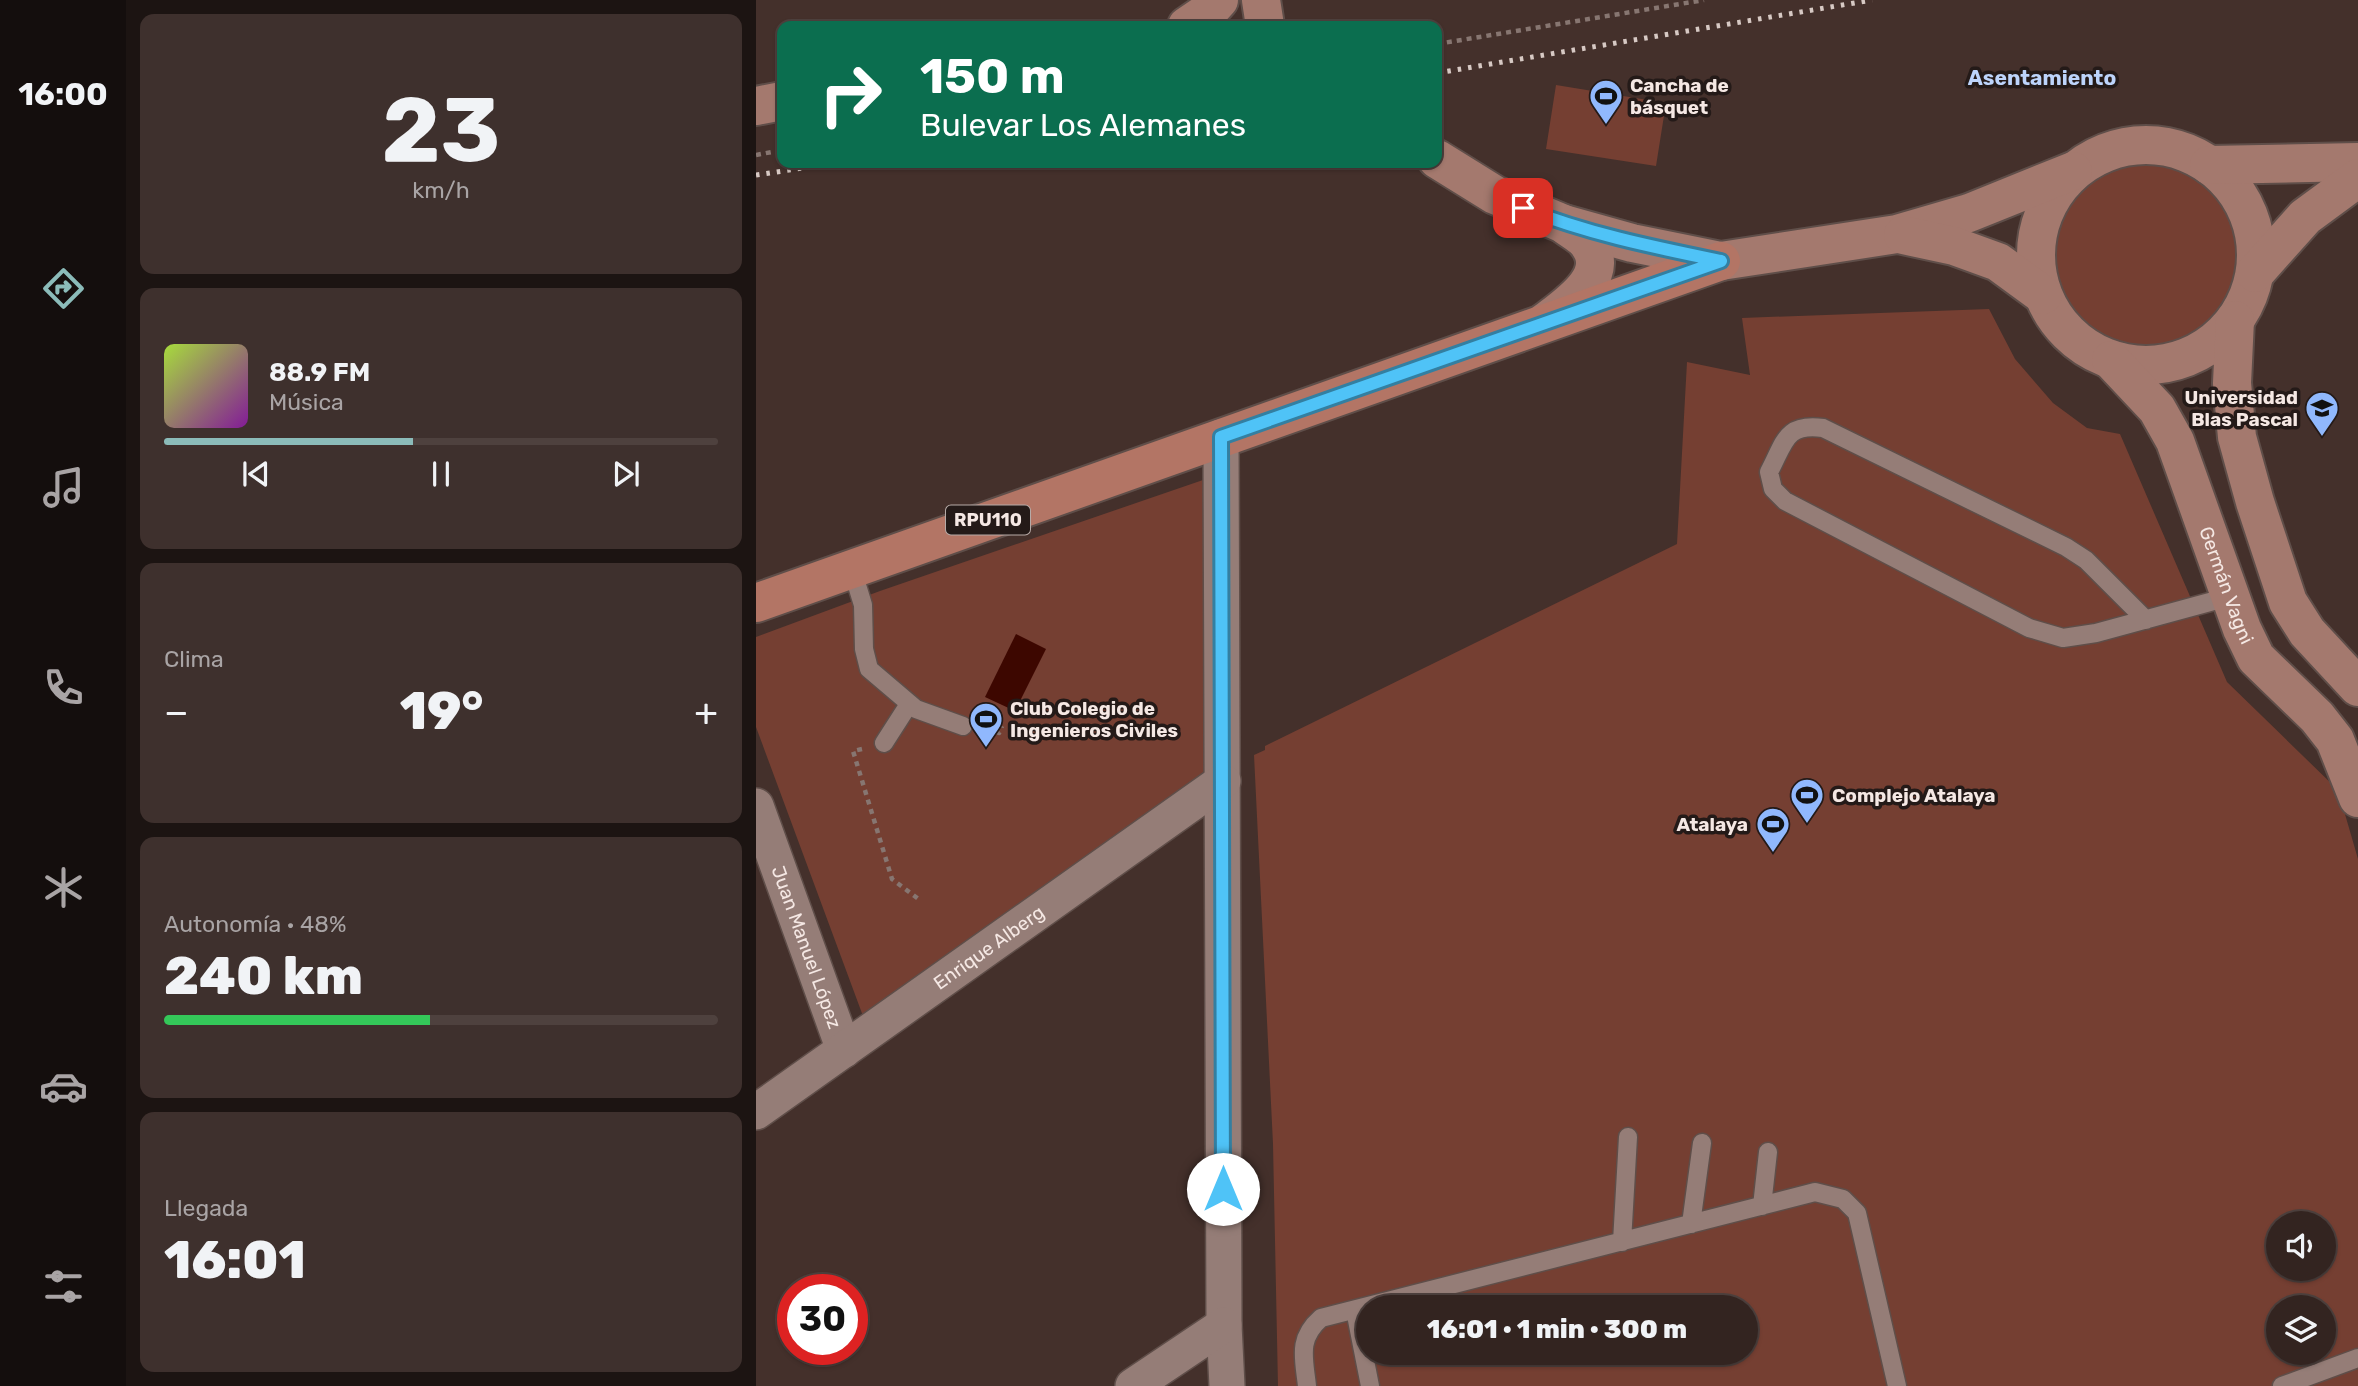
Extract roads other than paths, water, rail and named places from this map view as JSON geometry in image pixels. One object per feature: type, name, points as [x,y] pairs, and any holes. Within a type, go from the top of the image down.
[{"type":"main road","points":[[1194,21],[1219,0]]},
{"type":"main road","points":[[1261,0],[1264,21]]},
{"type":"main road","points":[[756,106],[777,102]]},
{"type":"main road","points":[[1442,162],[1495,195],[1564,224],[1632,243],[1721,261],[1897,234],[1969,213],[2077,170],[2112,151],[2153,145],[2182,152],[2209,165],[2235,190],[2244,205],[2255,238],[2255,272],[2251,290],[2235,320],[2210,345],[2181,360],[2136,365],[2111,360],[2089,350],[2070,335],[2054,316],[2043,295],[2037,271],[2036,247],[2041,223],[2051,200],[2077,170]]},
{"type":"main road","points":[[2209,165],[2358,162]]},
{"type":"main road","points":[[2255,272],[2305,217],[2358,178]]},
{"type":"main road","points":[[1544,323],[1580,293],[1593,276],[1595,268],[1595,259],[1586,240],[1564,224]]},
{"type":"main road","points":[[1897,234],[1954,246],[1998,262],[2043,295]]},
{"type":"main road","name":"RPU110","points":[[756,603],[1721,261]]},
{"type":"main road","points":[[2235,320],[2232,383],[2237,437],[2288,602],[2307,632],[2358,687]]},
{"type":"main road","name":"Germán Vagni","points":[[2111,360],[2157,409],[2175,441],[2242,629],[2256,658],[2317,718],[2334,740],[2358,799]]},
{"type":"street","points":[[1221,437],[1224,1325],[1227,1386]]},
{"type":"street","name":"Enrique Alberg","points":[[756,1112],[1223,781]]},
{"type":"street","name":"Juan Manuel López","points":[[756,806],[844,1050]]},
{"type":"street","points":[[1133,1386],[1224,1325]]},
{"type":"lane","points":[[2146,620],[2086,560],[2066,547],[1823,428],[1805,425],[1789,433],[1769,472],[1773,489],[1785,501],[2029,628],[2063,638],[2096,633],[2146,620],[2232,596]]},
{"type":"lane","points":[[852,569],[863,605],[864,649],[869,669],[916,709],[963,726]]},
{"type":"lane","points":[[884,743],[909,704]]},
{"type":"lane","points":[[1622,1242],[1628,1136]]},
{"type":"lane","points":[[1691,1224],[1702,1143]]},
{"type":"lane","points":[[1762,1206],[1768,1152]]},
{"type":"lane","points":[[1307,1386],[1303,1346],[1310,1328],[1321,1318],[1815,1192],[1843,1199],[1857,1213],[1897,1386]]},
{"type":"lane","points":[[1355,1310],[1370,1386]]},
{"type":"lane","points":[[2282,1386],[2358,1358]]},
{"type":"railway","points":[[1442,72],[1872,0]]},
{"type":"railway","points":[[756,175],[803,168]]},
{"type":"place","name":"Cancha de básquet","points":[[1606,126]]},
{"type":"place","name":"Universidad Blas Pascal","points":[[2322,438]]},
{"type":"place","name":"Club Colegio de Ingenieros Civiles","points":[[986,749]]},
{"type":"place","name":"Complejo Atalaya","points":[[1807,825]]},
{"type":"place","name":"Atalaya","points":[[1773,854]]},
{"type":"district","name":"Asentamiento","points":[[2042,78]]}]
